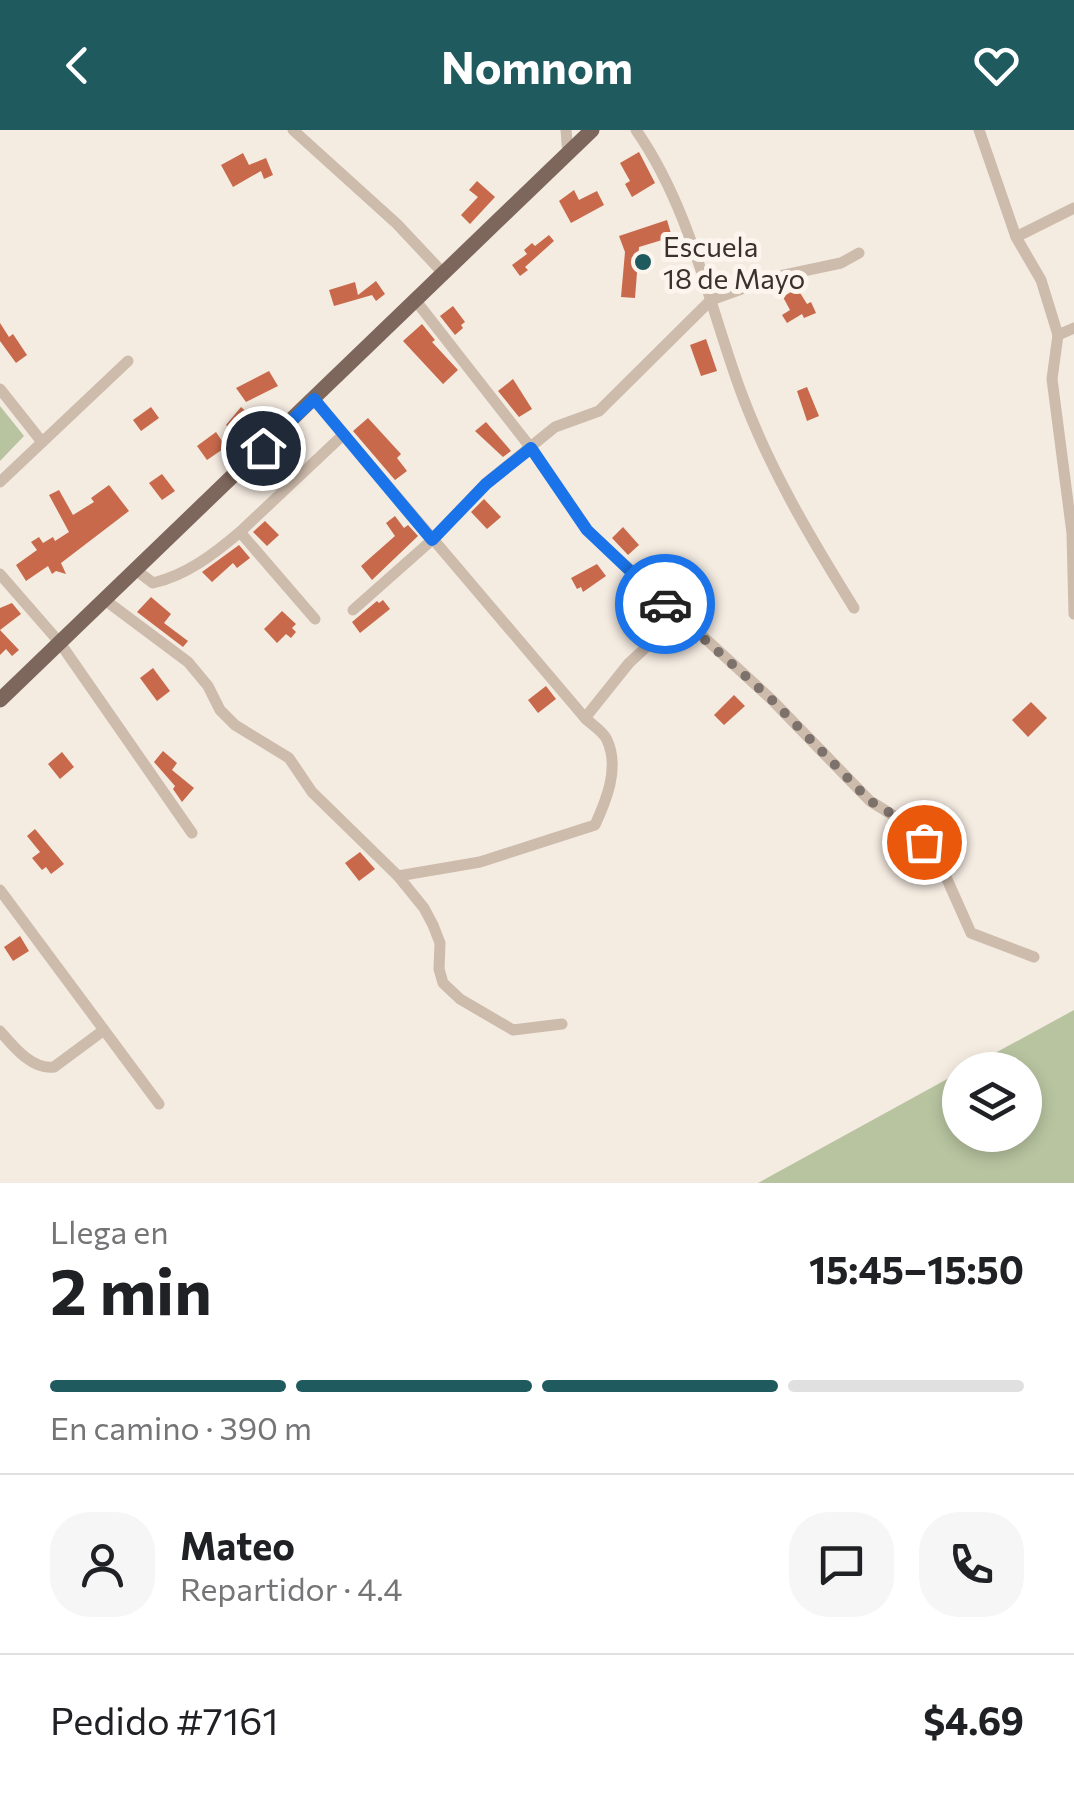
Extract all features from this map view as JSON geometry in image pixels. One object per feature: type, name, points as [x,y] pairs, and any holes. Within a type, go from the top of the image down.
[{"type":"main road","points":[[0,700],[592,130]]},
{"type":"street","points":[[293,130],[397,224],[444,274]]},
{"type":"street","points":[[566,130],[568,154]]},
{"type":"street","points":[[636,130],[655,156],[711,300],[741,393],[790,504],[854,608]]},
{"type":"street","points":[[978,130],[1016,237],[1041,280],[1058,334],[1052,379],[1068,459],[1074,614]]},
{"type":"street","points":[[1016,237],[1074,208]]},
{"type":"street","points":[[353,610],[432,540],[486,484],[555,427],[599,411],[711,300],[775,277],[842,263],[859,254]]},
{"type":"street","points":[[416,301],[531,448],[587,530],[771,699],[870,801],[909,824],[938,859],[972,933],[1034,957]]},
{"type":"street","points":[[1058,334],[1074,328]]},
{"type":"street","points":[[0,482],[128,361]]},
{"type":"street","points":[[0,389],[42,442]]},
{"type":"street","points":[[314,399],[584,718],[607,739],[611,766],[608,796],[595,826],[480,862],[398,876]]},
{"type":"street","points":[[136,570],[153,583],[172,579],[210,557],[344,434]]},
{"type":"street","points":[[240,532],[315,619]]},
{"type":"street","points":[[0,574],[60,643],[192,833]]},
{"type":"street","points":[[106,600],[188,662],[235,726],[289,758],[312,792],[398,876],[434,925],[440,943],[442,982],[460,999],[513,1030],[562,1024]]},
{"type":"street","points":[[584,718],[630,663],[679,617]]},
{"type":"street","points":[[0,890],[159,1104]]},
{"type":"street","points":[[0,1032],[14,1048],[47,1068],[54,1067],[104,1030]]},
{"type":"green space","points":[[0,406],[24,436],[0,461]]},
{"type":"green space","points":[[1074,1010],[1074,1183],[758,1183],[942,1082],[942,1152],[1042,1152],[1042,1052],[997,1052]]},
{"type":"building","points":[[639,152],[655,183],[632,197],[625,184],[630,181],[620,163]]},
{"type":"building","points":[[243,153],[249,165],[266,158],[273,175],[264,179],[261,171],[233,187],[221,165]]},
{"type":"building","points":[[477,181],[495,197],[470,224],[461,215],[478,197],[469,190]]},
{"type":"building","points":[[574,190],[579,200],[597,191],[604,205],[571,223],[559,201]]},
{"type":"building","points":[[667,220],[672,237],[639,247],[635,298],[621,297],[625,252],[619,236]]},
{"type":"building","points":[[549,235],[554,241],[520,276],[512,265],[527,254],[524,250],[532,243],[535,246]]},
{"type":"building","points":[[376,281],[385,294],[376,301],[372,295],[334,306],[329,290],[355,282],[358,295]]},
{"type":"building","points":[[797,288],[816,313],[804,318],[802,314],[787,323],[782,315],[790,310],[783,297]]},
{"type":"building","points":[[453,306],[465,322],[455,335],[440,316]]},
{"type":"building","points":[[0,323],[27,355],[16,363],[0,341]]},
{"type":"building","points":[[422,324],[435,340],[432,342],[458,370],[443,384],[403,341]]},
{"type":"building","points":[[706,339],[717,371],[701,376],[690,345]]},
{"type":"building","points":[[269,371],[278,386],[246,402],[236,388]]},
{"type":"building","points":[[513,379],[532,409],[519,417],[498,391]]},
{"type":"building","points":[[807,387],[819,416],[807,421],[797,391]]},
{"type":"building","points":[[151,407],[159,418],[141,431],[133,420]]},
{"type":"building","points":[[241,407],[256,420],[241,438],[226,425]]},
{"type":"building","points":[[368,418],[401,454],[397,458],[407,471],[395,480],[353,431]]},
{"type":"building","points":[[486,422],[511,451],[503,457],[475,431]]},
{"type":"building","points":[[216,432],[226,447],[207,460],[197,446]]},
{"type":"building","points":[[162,474],[175,491],[162,500],[149,483]]},
{"type":"building","points":[[109,485],[129,511],[61,563],[66,574],[52,574],[48,566],[26,581],[16,565],[37,550],[31,542],[39,537],[43,543],[53,537],[55,541],[69,532],[49,495],[59,490],[73,515],[94,502],[91,498]]},
{"type":"building","points":[[484,499],[501,517],[487,529],[471,512]]},
{"type":"building","points":[[395,516],[404,528],[408,525],[418,536],[372,580],[361,566],[395,536],[386,523]]},
{"type":"building","points":[[265,521],[279,535],[267,546],[253,532]]},
{"type":"building","points":[[623,527],[639,545],[628,555],[612,538]]},
{"type":"building","points":[[239,545],[250,558],[237,568],[233,563],[212,582],[202,572]]},
{"type":"building","points":[[597,564],[606,576],[583,592],[581,587],[577,589],[571,578]]},
{"type":"building","points":[[151,597],[171,614],[164,623],[188,641],[183,647],[137,612]]},
{"type":"building","points":[[383,600],[390,609],[360,633],[352,622]]},
{"type":"building","points":[[12,603],[21,614],[0,630],[0,608]]},
{"type":"building","points":[[282,611],[296,624],[292,628],[296,632],[291,638],[286,634],[277,643],[264,629]]},
{"type":"building","points":[[0,630],[19,650],[12,656],[6,649],[0,655]]},
{"type":"building","points":[[153,668],[170,691],[157,701],[140,678]]},
{"type":"building","points":[[546,686],[556,699],[538,713],[528,700]]},
{"type":"building","points":[[734,695],[745,706],[724,725],[714,715]]},
{"type":"building","points":[[1031,702],[1047,718],[1028,737],[1012,720]]},
{"type":"building","points":[[163,751],[177,763],[172,770],[194,788],[182,802],[173,789],[175,786],[154,762]]},
{"type":"building","points":[[62,752],[74,767],[60,779],[48,764]]},
{"type":"building","points":[[35,829],[64,864],[51,874],[32,858],[40,852],[27,836]]},
{"type":"building","points":[[360,852],[375,869],[359,881],[345,863]]},
{"type":"building","points":[[20,936],[29,951],[13,961],[4,947]]},
{"type":"way so far","points":[[665,604],[771,699],[870,801],[909,824],[924,842]]},
{"type":"place","name":"Escuela 18 de Mayo","points":[[643,262]]},
{"type":"route","points":[[263,448],[314,399],[432,540],[486,484],[531,448],[587,530],[665,604]]}]
